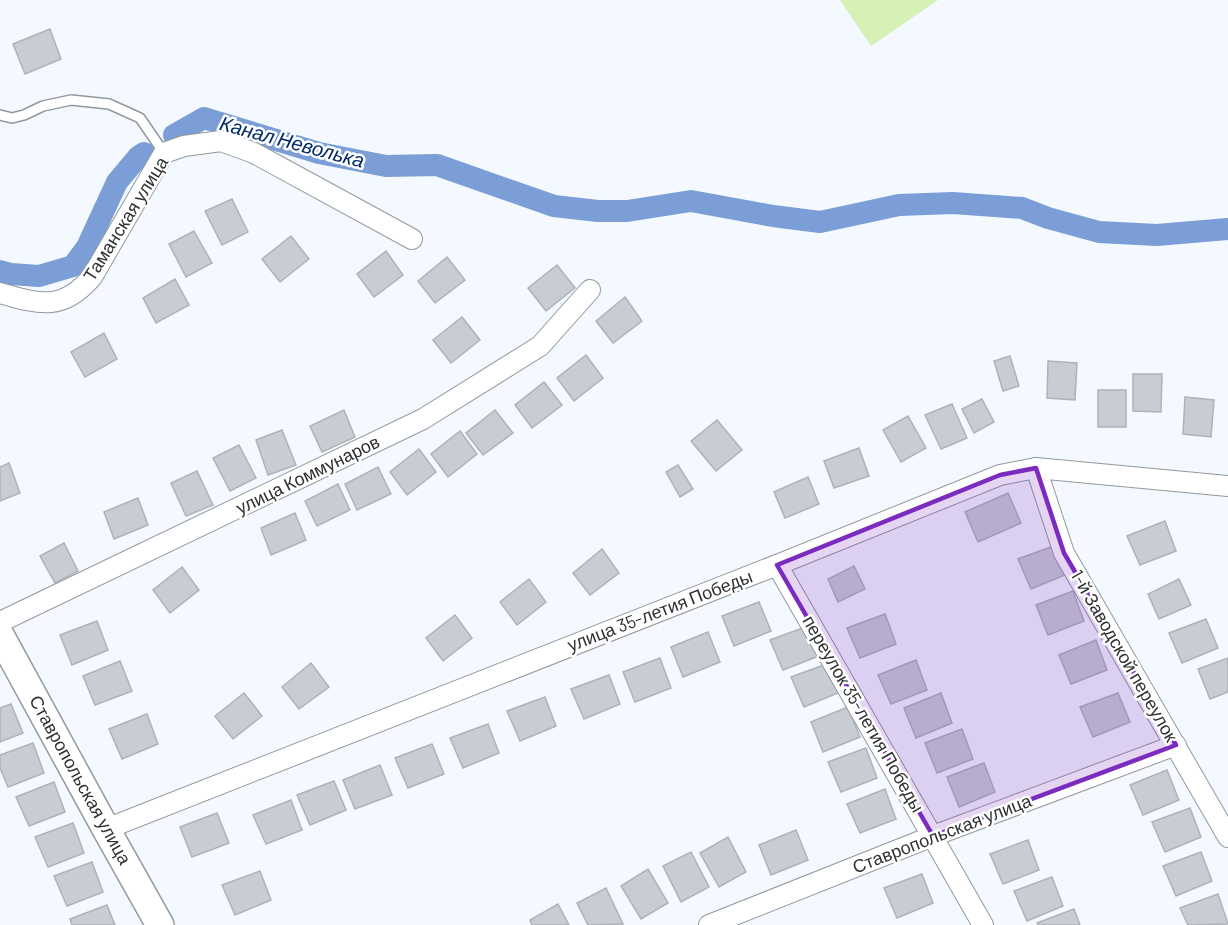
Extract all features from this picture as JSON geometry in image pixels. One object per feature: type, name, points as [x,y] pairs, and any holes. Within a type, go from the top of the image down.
[{"type":"main road","name":"Ставропольская улица","points":[[0,635],[160,925]]},
{"type":"street","name":"Таманская улица","points":[[0,293],[47,304],[64,300],[81,290],[92,277],[165,153],[184,146],[221,141],[254,153],[412,239]]},
{"type":"street","name":"улица Коммунаров","points":[[0,622],[423,419],[540,346],[590,290]]},
{"type":"street","name":"улица 35-летия Победы","points":[[106,829],[777,565],[1000,474],[1036,468],[1228,486]]},
{"type":"street","name":"1-й Заводской переулок","points":[[1036,468],[1064,553],[1228,837]]},
{"type":"street","name":"переулок 35-летия Победы","points":[[777,565],[983,925]]},
{"type":"street","name":"Ставропольская улица","points":[[709,925],[933,836],[1176,745]]},
{"type":"lane","points":[[0,115],[12,118],[43,106],[71,100],[108,104],[140,118],[165,153]]},
{"type":"highlighted area","points":[[1036,468],[1064,553],[1176,745],[933,836],[777,565],[1000,475]]},
{"type":"green space","points":[[840,0],[938,0],[871,46]]},
{"type":"building","points":[[50,29],[61,59],[25,74],[13,44]]},
{"type":"building","points":[[232,199],[248,232],[222,245],[205,211]]},
{"type":"building","points":[[194,231],[212,263],[186,277],[169,244]]},
{"type":"building","points":[[291,236],[309,259],[280,282],[262,259]]},
{"type":"building","points":[[386,251],[403,275],[374,297],[357,274]]},
{"type":"building","points":[[447,257],[465,280],[435,303],[418,281]]},
{"type":"building","points":[[557,265],[575,288],[546,311],[528,288]]},
{"type":"building","points":[[175,279],[189,305],[156,323],[143,298]]},
{"type":"building","points":[[625,297],[642,321],[613,343],[596,321]]},
{"type":"building","points":[[462,317],[480,340],[451,363],[433,340]]},
{"type":"building","points":[[104,333],[117,359],[85,377],[71,352]]},
{"type":"building","points":[[586,355],[603,378],[574,401],[557,378]]},
{"type":"building","points":[[1010,356],[1019,386],[1003,391],[994,361]]},
{"type":"building","points":[[1048,361],[1077,363],[1075,400],[1047,398]]},
{"type":"building","points":[[1133,374],[1162,374],[1161,412],[1133,411]]},
{"type":"building","points":[[544,382],[562,405],[532,428],[515,405]]},
{"type":"building","points":[[1098,390],[1126,390],[1126,427],[1098,427]]},
{"type":"building","points":[[1185,397],[1214,400],[1211,437],[1183,434]]},
{"type":"building","points":[[982,399],[994,422],[974,433],[962,409]]},
{"type":"building","points":[[952,404],[967,438],[941,449],[925,415]]},
{"type":"building","points":[[344,410],[355,437],[322,452],[310,426]]},
{"type":"building","points":[[495,410],[513,433],[483,455],[466,433]]},
{"type":"building","points":[[908,416],[926,448],[901,462],[883,430]]},
{"type":"building","points":[[717,420],[742,450],[716,471],[691,441]]},
{"type":"building","points":[[282,430],[296,465],[268,475],[256,440]]},
{"type":"building","points":[[460,431],[477,454],[448,477],[431,454]]},
{"type":"building","points":[[239,445],[256,478],[230,491],[213,458]]},
{"type":"building","points":[[859,448],[869,476],[834,488],[824,461]]},
{"type":"building","points":[[419,449],[436,472],[407,495],[390,472]]},
{"type":"building","points":[[9,463],[20,493],[0,501],[0,467]]},
{"type":"building","points":[[678,465],[693,489],[680,497],[666,472]]},
{"type":"building","points":[[378,467],[391,494],[357,510],[345,484]]},
{"type":"building","points":[[197,471],[213,505],[186,516],[171,483]]},
{"type":"building","points":[[808,477],[819,504],[785,518],[774,492]]},
{"type":"building","points":[[338,484],[350,510],[317,526],[305,501]]},
{"type":"building","points":[[1008,493],[1021,523],[978,542],[965,512]]},
{"type":"building","points":[[138,498],[148,525],[114,539],[104,512]]},
{"type":"building","points":[[295,513],[306,540],[271,555],[261,528]]},
{"type":"building","points":[[1165,521],[1176,551],[1140,565],[1127,536]]},
{"type":"building","points":[[64,543],[78,571],[55,583],[40,556]]},
{"type":"building","points":[[1056,545],[1067,574],[1031,589],[1018,559]]},
{"type":"building","points":[[602,549],[619,573],[590,595],[573,573]]},
{"type":"building","points":[[854,566],[865,589],[838,602],[828,579]]},
{"type":"building","points":[[182,567],[199,590],[170,613],[153,590]]},
{"type":"building","points":[[529,579],[546,602],[517,625],[500,602]]},
{"type":"building","points":[[1179,579],[1191,605],[1159,619],[1148,594]]},
{"type":"building","points":[[1073,591],[1084,621],[1048,635],[1036,605]]},
{"type":"building","points":[[759,602],[771,631],[734,646],[722,616]]},
{"type":"building","points":[[885,614],[896,644],[860,658],[847,628]]},
{"type":"building","points":[[455,615],[472,638],[443,661],[426,638]]},
{"type":"building","points":[[1206,619],[1218,648],[1182,663],[1169,633]]},
{"type":"building","points":[[97,621],[108,650],[72,665],[60,635]]},
{"type":"building","points":[[808,626],[819,656],[783,670],[770,640]]},
{"type":"building","points":[[708,632],[720,662],[683,677],[671,647]]},
{"type":"building","points":[[1096,640],[1107,670],[1071,684],[1059,655]]},
{"type":"building","points":[[660,658],[671,688],[635,702],[623,672]]},
{"type":"building","points":[[1228,658],[1228,692],[1210,699],[1198,669]]},
{"type":"building","points":[[916,660],[927,690],[891,704],[878,675]]},
{"type":"building","points":[[120,661],[132,691],[95,705],[83,676]]},
{"type":"building","points":[[311,663],[329,687],[299,709],[282,687]]},
{"type":"building","points":[[829,663],[840,692],[804,707],[791,677]]},
{"type":"building","points":[[609,675],[620,704],[584,719],[571,689]]},
{"type":"building","points":[[244,693],[262,716],[233,739],[215,716]]},
{"type":"building","points":[[941,693],[952,723],[916,738],[904,708]]},
{"type":"building","points":[[1118,693],[1130,722],[1093,737],[1080,707]]},
{"type":"building","points":[[545,697],[556,726],[520,741],[507,711]]},
{"type":"building","points":[[11,704],[23,733],[0,742],[0,708]]},
{"type":"building","points":[[848,707],[860,737],[823,752],[811,722]]},
{"type":"building","points":[[147,714],[158,744],[122,759],[109,729]]},
{"type":"building","points":[[488,724],[499,753],[463,768],[450,738]]},
{"type":"building","points":[[962,729],[973,759],[937,773],[925,743]]},
{"type":"building","points":[[33,743],[44,773],[8,787],[0,768],[0,755]]},
{"type":"building","points":[[432,744],[444,774],[408,788],[395,758]]},
{"type":"building","points":[[866,748],[877,778],[841,792],[828,762]]},
{"type":"building","points":[[984,763],[995,792],[959,807],[947,777]]},
{"type":"building","points":[[380,765],[392,795],[355,809],[343,780]]},
{"type":"building","points":[[1167,770],[1179,800],[1143,815],[1130,785]]},
{"type":"building","points":[[334,781],[346,810],[310,825],[297,795]]},
{"type":"building","points":[[54,782],[65,812],[29,826],[16,797]]},
{"type":"building","points":[[885,789],[896,819],[860,833],[847,804]]},
{"type":"building","points":[[291,800],[302,830],[266,844],[253,815]]},
{"type":"building","points":[[1190,808],[1201,837],[1165,852],[1152,822]]},
{"type":"building","points":[[217,813],[229,843],[192,857],[180,827]]},
{"type":"building","points":[[73,823],[84,853],[48,867],[35,837]]},
{"type":"building","points":[[796,830],[808,860],[771,875],[759,845]]},
{"type":"building","points":[[728,837],[746,872],[719,887],[700,853]]},
{"type":"building","points":[[1028,840],[1039,870],[1003,884],[990,854]]},
{"type":"building","points":[[691,852],[709,887],[681,902],[663,866]]},
{"type":"building","points":[[1201,852],[1212,881],[1176,896],[1163,866]]},
{"type":"building","points":[[92,862],[103,892],[67,906],[54,876]]},
{"type":"building","points":[[648,869],[668,903],[641,919],[621,886]]},
{"type":"building","points":[[260,871],[271,900],[235,915],[222,885]]},
{"type":"building","points":[[922,874],[933,903],[897,918],[884,888]]},
{"type":"building","points":[[1052,877],[1063,906],[1027,921],[1014,891]]},
{"type":"building","points":[[606,888],[623,924],[588,925],[577,903]]},
{"type":"building","points":[[1218,894],[1228,924],[1188,925],[1180,908]]},
{"type":"building","points":[[558,904],[569,925],[532,925],[530,920]]},
{"type":"building","points":[[107,905],[115,925],[72,925],[70,919]]},
{"type":"building","points":[[1074,909],[1080,925],[1038,925],[1037,923]]},
{"type":"waterway","name":"Канал Неволька","points":[[174,135],[204,118],[319,153],[386,166],[437,165],[554,206],[598,211],[627,211],[691,201],[820,222],[899,205],[953,203],[1022,208],[1048,218],[1099,232],[1157,235],[1228,229]]},
{"type":"waterway","name":"Канал Неволька","points":[[0,271],[39,276],[73,266],[87,247],[117,182],[144,153]]}]
